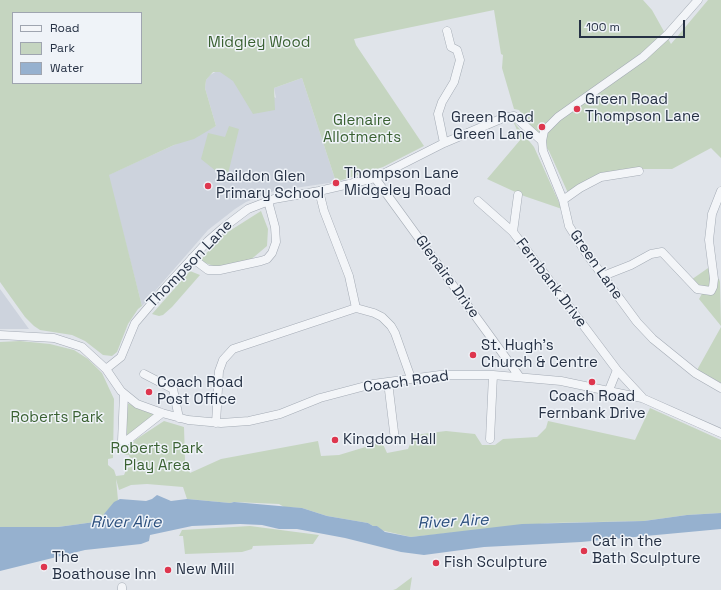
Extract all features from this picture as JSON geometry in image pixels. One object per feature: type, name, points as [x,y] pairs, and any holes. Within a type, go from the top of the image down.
[{"type":"street","points":[[542,141],[544,131],[558,117],[643,57],[668,34],[698,0]]},
{"type":"street","points":[[444,143],[438,114],[442,102],[454,82],[460,60],[457,50],[451,47],[447,31]]},
{"type":"street","name":"Thompson Lane","points":[[106,369],[121,357],[135,323],[142,314],[208,241],[236,217],[248,209],[284,196],[319,191],[375,178],[444,143],[503,118],[514,116],[542,141]]},
{"type":"street","name":"Green Lane","points":[[542,141],[543,151],[563,200],[572,233],[603,276],[637,322],[653,339],[695,373],[721,388]]},
{"type":"street","points":[[563,200],[580,188],[601,177],[639,171]]},
{"type":"street","name":"Glenaire Drive","points":[[375,178],[519,376]]},
{"type":"street","points":[[319,191],[324,211],[350,276],[356,308]]},
{"type":"street","points":[[603,276],[631,265],[650,254],[662,252],[697,289],[711,291],[714,279],[709,240],[712,214],[721,191]]},
{"type":"street","points":[[513,232],[518,196]]},
{"type":"street","points":[[192,258],[208,270],[220,270],[267,259],[272,253],[276,242],[275,227],[268,201]]},
{"type":"street","name":"Fernbank Drive","points":[[478,201],[513,232],[617,370],[642,398]]},
{"type":"street","points":[[216,423],[219,371],[223,360],[233,349],[356,308],[382,317],[391,326],[395,333],[411,378]]},
{"type":"street","name":"Coach Road","points":[[0,335],[37,336],[70,342],[82,347],[106,369],[124,394],[137,404],[179,418],[216,423],[249,421],[280,414],[320,398],[388,382],[440,375],[493,375],[519,376],[561,381],[642,398],[721,433]]},
{"type":"street","points":[[609,390],[617,370]]},
{"type":"street","points":[[144,374],[173,389],[179,418]]},
{"type":"street","points":[[490,439],[493,375]]},
{"type":"street","points":[[388,382],[395,440]]},
{"type":"street","points":[[124,394],[122,441],[124,442],[162,413]]},
{"type":"shaded area","name":"Baildon Glen Primary School","points":[[219,70],[276,98],[274,88],[302,78],[336,182],[274,191],[246,202],[235,209],[208,230],[142,306],[108,175],[216,126],[205,88],[206,80],[210,75]]},
{"type":"shaded area","points":[[0,289],[29,329],[0,329]]},
{"type":"green space","points":[[0,0],[643,0],[652,10],[671,44],[708,0],[721,0],[721,158],[711,148],[672,169],[623,169],[592,177],[568,193],[549,151],[519,110],[514,109],[502,68],[503,55],[501,54],[494,10],[354,39],[356,45],[424,146],[383,167],[336,182],[302,78],[274,88],[275,110],[253,114],[233,81],[220,72],[213,72],[206,80],[205,88],[216,126],[194,139],[174,145],[109,175],[142,306],[138,309],[128,324],[117,352],[112,356],[103,355],[85,341],[72,335],[40,330],[25,317],[0,282]]},
{"type":"green space","points":[[513,121],[534,147],[562,209],[524,196],[487,179],[521,139]]},
{"type":"green space","points":[[229,126],[239,129],[228,174],[216,171],[201,159],[208,133],[225,137]]},
{"type":"green space","points":[[261,211],[268,229],[267,246],[248,262],[219,268],[200,261],[220,237]]},
{"type":"green space","points":[[711,266],[714,279],[719,279],[720,282],[721,326],[699,299],[704,290],[688,282]]},
{"type":"green space","points":[[190,271],[200,275],[163,315],[159,316],[152,314]]},
{"type":"green space","points":[[721,327],[721,383],[697,370]]},
{"type":"green space","points":[[20,341],[50,344],[74,350],[88,359],[102,373],[114,399],[113,458],[108,459],[108,465],[114,470],[116,476],[124,475],[127,468],[132,467],[129,455],[124,455],[135,440],[164,421],[184,427],[185,460],[190,473],[221,459],[318,441],[321,456],[339,455],[382,442],[387,453],[408,449],[414,435],[446,431],[475,434],[482,445],[495,445],[503,439],[537,437],[546,428],[548,421],[635,440],[650,408],[721,440],[721,513],[687,515],[644,521],[549,523],[411,537],[380,530],[377,526],[373,526],[368,523],[327,516],[302,508],[284,507],[279,504],[230,503],[187,499],[183,487],[147,484],[131,485],[119,490],[116,479],[118,500],[104,514],[102,521],[58,527],[0,527],[0,342]]},
{"type":"green space","points":[[127,403],[153,414],[153,418],[129,437],[126,434]]},
{"type":"green space","points":[[250,526],[319,535],[313,544],[253,546],[252,549],[242,552],[185,554],[183,536],[179,536],[182,530]]},
{"type":"green space","points":[[412,577],[410,590],[393,590],[396,589]]},
{"type":"water","name":"River Aire","points":[[157,495],[171,501],[187,499],[302,508],[327,516],[368,523],[373,526],[377,526],[385,532],[411,537],[522,524],[644,521],[687,515],[721,513],[721,529],[581,542],[484,547],[424,555],[401,552],[345,538],[297,529],[279,529],[262,525],[240,524],[192,526],[150,535],[149,541],[141,544],[85,550],[0,571],[0,527],[58,527],[102,521],[104,514],[114,502],[120,499],[146,501]]},
{"type":"place","name":"Green Road Thompson Lane","points":[[577,109]]},
{"type":"place","name":"Green Road Green Lane","points":[[542,127]]},
{"type":"place","name":"Thompson Lane Midgeley Road","points":[[336,183]]},
{"type":"place","name":"Baildon Glen Primary School","points":[[208,186]]},
{"type":"place","name":"St. Hugh's Church & Centre","points":[[473,355]]},
{"type":"place","name":"Coach Road Fernbank Drive","points":[[592,382]]},
{"type":"place","name":"Coach Road Post Office","points":[[149,392]]},
{"type":"place","name":"Kingdom Hall","points":[[335,440]]},
{"type":"place","name":"Cat in the Bath Sculpture","points":[[584,551]]},
{"type":"place","name":"Fish Sculpture","points":[[436,563]]},
{"type":"place","name":"The Boathouse Inn","points":[[44,567]]},
{"type":"place","name":"New Mill","points":[[168,570]]},
{"type":"park label","name":"Midgley Wood","points":[[259,43]]},
{"type":"park label","name":"Glenaire Allotments","points":[[362,130]]},
{"type":"park label","name":"Roberts Park","points":[[57,418]]},
{"type":"park label","name":"Roberts Park Play Area","points":[[157,458]]}]
